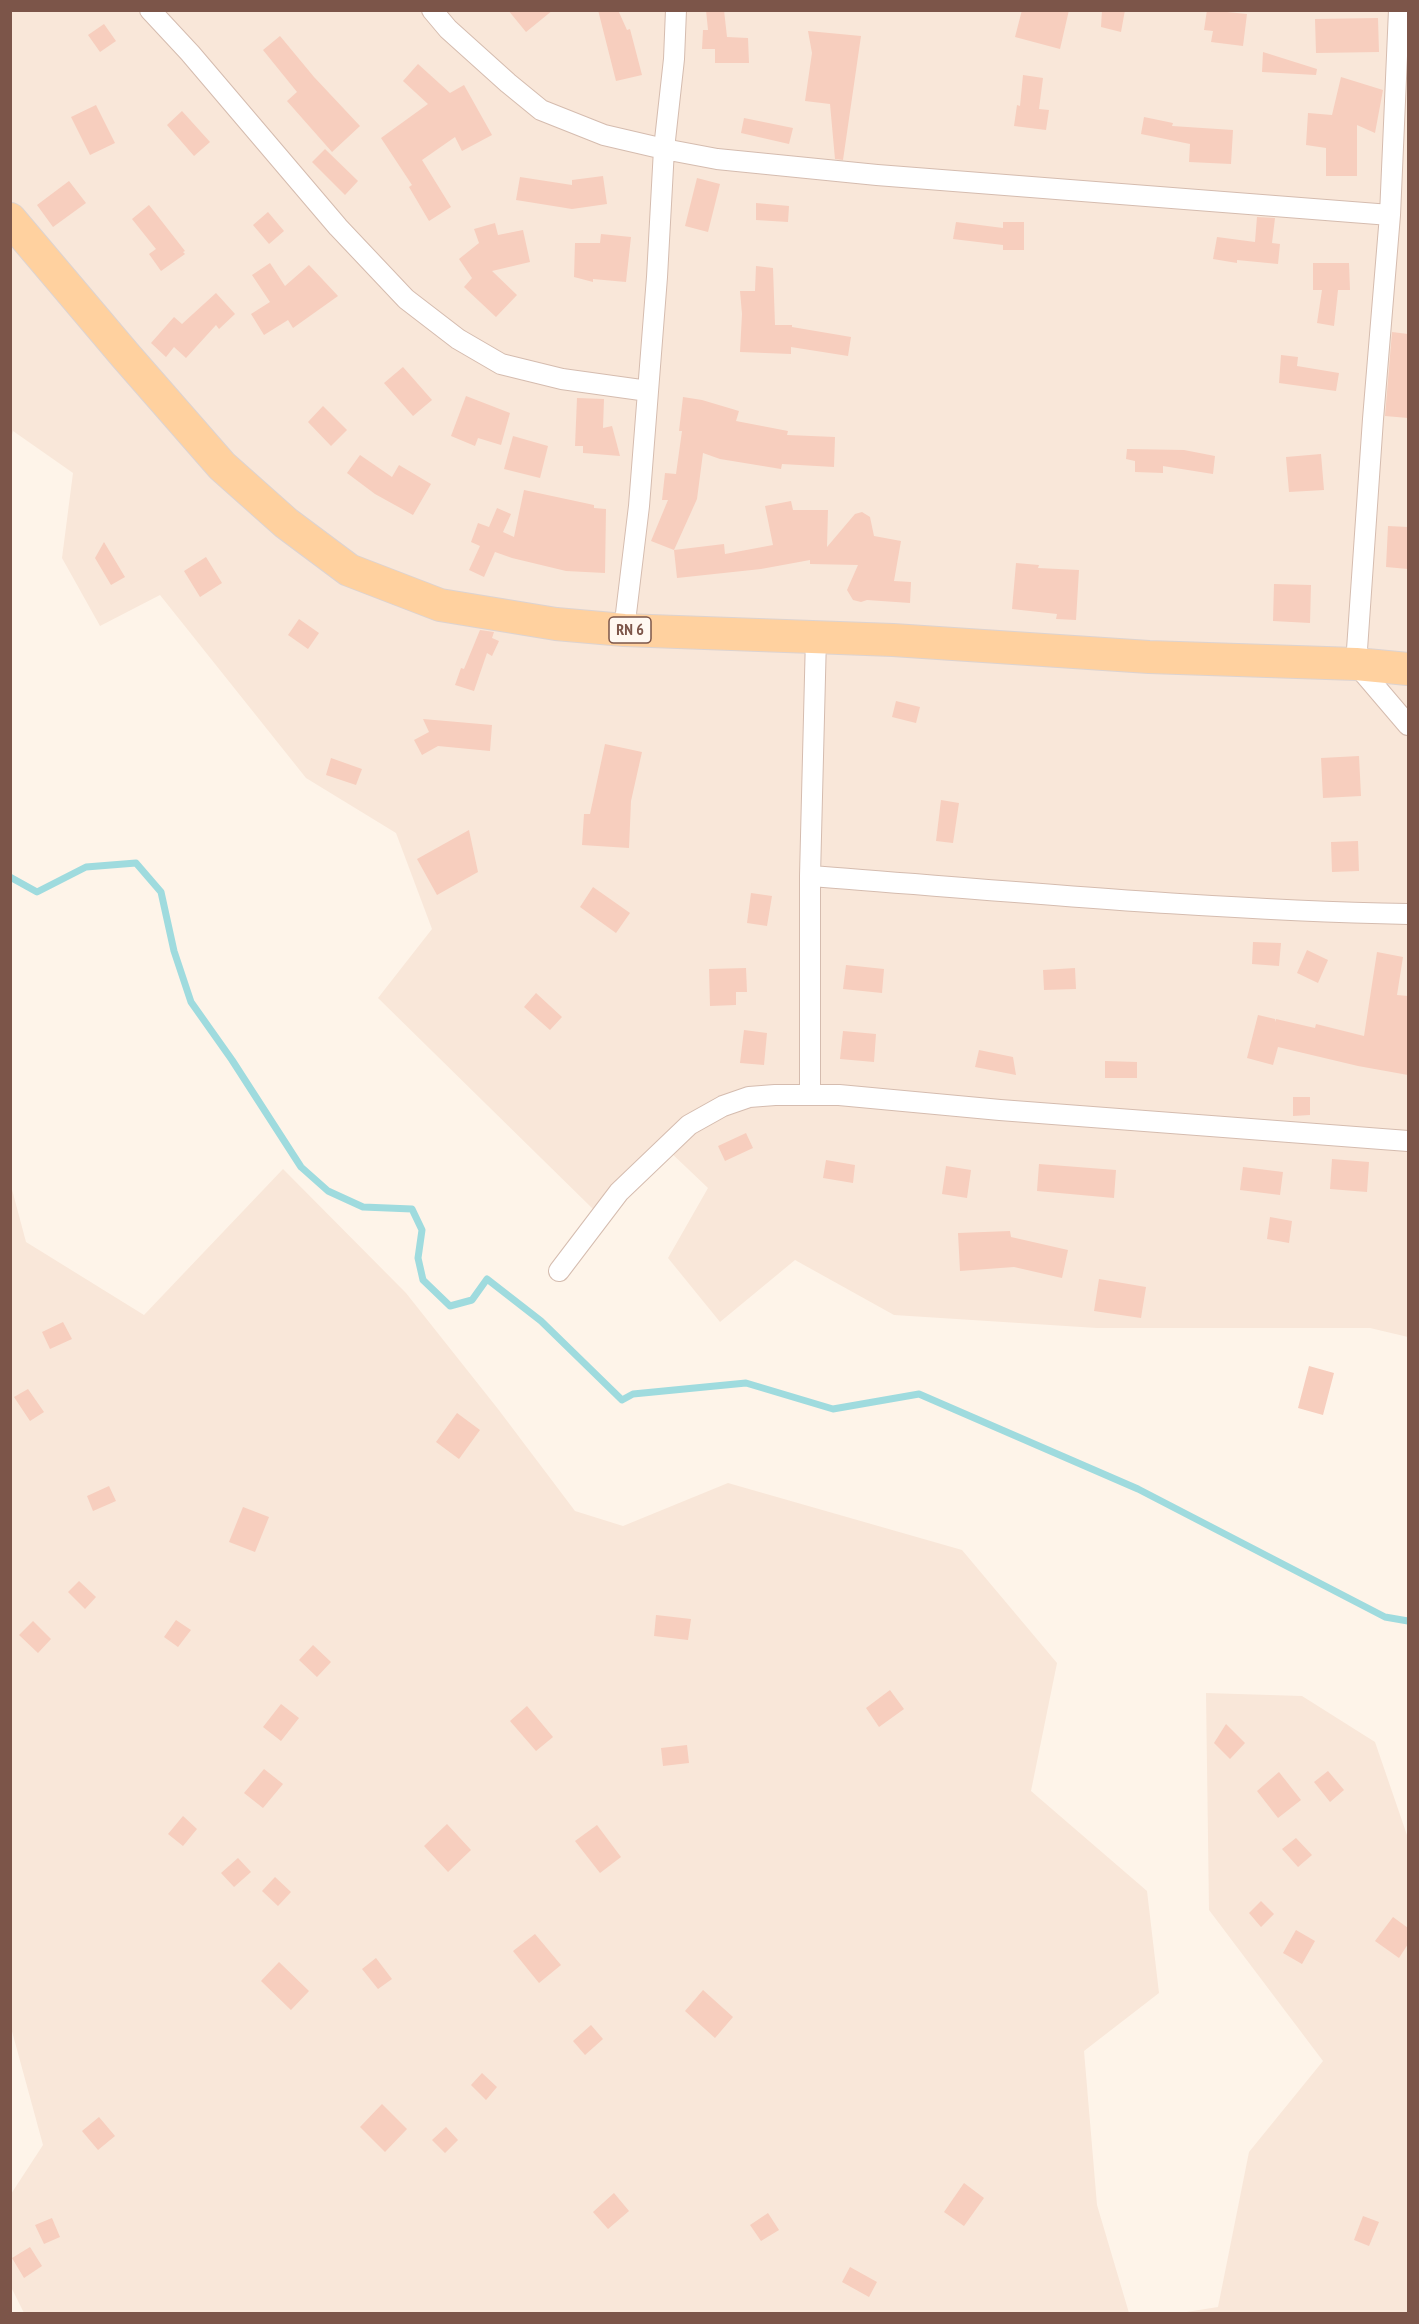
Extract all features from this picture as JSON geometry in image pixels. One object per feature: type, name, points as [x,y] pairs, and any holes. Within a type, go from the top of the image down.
[{"type":"main road","name":"RN 6","points":[[10,219],[124,355],[222,466],[286,523],[349,570],[440,605],[556,624],[624,630],[816,637],[1149,657],[1356,664],[1408,669]]},
{"type":"street","points":[[150,10],[190,53],[338,227],[406,299],[458,339],[501,364],[562,379],[648,391]]},
{"type":"street","points":[[432,10],[448,29],[508,84],[541,110],[604,135],[664,149],[717,159],[877,175],[1390,215]]},
{"type":"street","points":[[624,630],[639,506],[676,10]]},
{"type":"street","points":[[1399,10],[1390,215],[1356,664],[1408,725]]},
{"type":"street","points":[[810,1094],[810,876],[816,637]]},
{"type":"street","points":[[810,876],[1107,898],[1347,913],[1408,914]]},
{"type":"street","points":[[559,1271],[620,1192],[689,1125],[723,1106],[749,1097],[839,1095],[1000,1110],[1408,1141]]},
{"type":"shaded area","points":[[11,11],[1408,11],[1408,1337],[1370,1328],[1097,1328],[894,1315],[795,1260],[720,1322],[668,1258],[708,1188],[667,1149],[594,1210],[378,998],[432,929],[396,833],[306,778],[160,595],[100,626],[62,558],[73,473],[13,431],[11,439]]},
{"type":"shaded area","points":[[283,1169],[406,1293],[575,1511],[623,1526],[728,1483],[962,1550],[1057,1663],[1031,1791],[1147,1891],[1159,1993],[1084,2051],[1097,2205],[1129,2313],[24,2313],[11,2287],[11,2194],[43,2145],[10,2024],[10,1182],[26,1242],[144,1315]]},
{"type":"shaded area","points":[[1206,1693],[1302,1696],[1375,1742],[1408,1838],[1408,2313],[1174,2314],[1218,2307],[1249,2152],[1323,2061],[1209,1910]]},
{"type":"building","points":[[508,10],[553,10],[526,32]]},
{"type":"building","points":[[598,10],[618,10],[627,30],[630,29],[642,75],[616,81]]},
{"type":"building","points":[[706,10],[724,10],[727,37],[748,38],[749,63],[715,63],[715,49],[702,49],[703,30],[708,30]]},
{"type":"building","points":[[1022,10],[1069,10],[1060,49],[1015,37]]},
{"type":"building","points":[[1102,10],[1125,10],[1121,32],[1101,27]]},
{"type":"building","points":[[1207,10],[1247,14],[1243,46],[1211,42],[1213,31],[1204,30]]},
{"type":"building","points":[[1378,18],[1379,52],[1316,53],[1315,19]]},
{"type":"building","points":[[104,24],[116,41],[100,52],[88,35]]},
{"type":"building","points":[[808,31],[861,36],[843,160],[835,159],[830,104],[805,101],[812,53]]},
{"type":"building","points":[[280,36],[314,77],[360,126],[332,152],[287,101],[297,92],[263,50]]},
{"type":"building","points":[[1263,52],[1317,69],[1316,75],[1262,72]]},
{"type":"building","points":[[418,64],[450,93],[464,85],[492,135],[462,151],[455,137],[422,160],[451,207],[429,221],[409,187],[412,185],[381,138],[428,104],[403,81]]},
{"type":"building","points":[[1023,75],[1043,78],[1039,109],[1049,110],[1046,130],[1014,126],[1017,105],[1020,106]]},
{"type":"building","points":[[1341,77],[1383,90],[1375,133],[1357,125],[1357,176],[1326,176],[1326,148],[1306,145],[1308,113],[1332,115]]},
{"type":"building","points":[[96,105],[115,143],[90,155],[71,117]]},
{"type":"building","points":[[182,111],[210,142],[194,156],[167,125]]},
{"type":"building","points":[[1144,117],[1173,123],[1172,126],[1233,130],[1231,164],[1189,162],[1190,144],[1141,134]]},
{"type":"building","points":[[744,118],[793,128],[789,144],[741,133]]},
{"type":"building","points":[[325,149],[358,181],[345,195],[312,162]]},
{"type":"building","points":[[603,176],[607,204],[572,209],[516,200],[520,177],[572,185],[572,180]]},
{"type":"building","points":[[697,178],[720,184],[708,232],[685,226]]},
{"type":"building","points":[[69,181],[86,203],[53,227],[37,205]]},
{"type":"building","points":[[756,203],[789,206],[788,222],[756,220]]},
{"type":"building","points":[[149,205],[185,251],[183,252],[185,254],[161,271],[149,254],[156,249],[132,219]]},
{"type":"building","points":[[268,212],[284,231],[269,244],[253,225]]},
{"type":"building","points":[[1257,217],[1275,218],[1272,243],[1280,244],[1278,264],[1237,260],[1237,263],[1213,259],[1217,237],[1255,242]]},
{"type":"building","points":[[956,222],[1003,228],[1003,222],[1024,222],[1024,250],[1003,250],[1003,245],[953,239]]},
{"type":"building","points":[[495,223],[498,235],[523,230],[530,262],[492,271],[517,295],[496,317],[464,287],[472,278],[459,259],[479,243],[474,229]]},
{"type":"building","points":[[601,234],[631,237],[626,282],[593,279],[593,282],[574,277],[575,243],[600,243]]},
{"type":"building","points":[[270,263],[285,286],[309,265],[338,296],[293,328],[288,320],[264,335],[251,314],[270,302],[252,275]]},
{"type":"building","points":[[1313,263],[1349,263],[1350,290],[1338,290],[1334,326],[1317,323],[1322,290],[1313,290]]},
{"type":"building","points":[[756,266],[773,268],[775,325],[792,325],[792,327],[851,337],[848,356],[791,347],[791,354],[740,352],[742,314],[740,291],[755,291]]},
{"type":"building","points":[[216,293],[235,314],[219,329],[216,325],[186,358],[174,347],[166,357],[151,343],[174,317],[182,324]]},
{"type":"building","points":[[1392,332],[1408,334],[1408,418],[1385,416]]},
{"type":"building","points":[[1281,355],[1298,357],[1297,366],[1339,373],[1336,391],[1279,383]]},
{"type":"building","points":[[403,367],[432,400],[413,416],[384,383]]},
{"type":"building","points":[[466,396],[510,413],[501,445],[478,438],[475,446],[451,436]]},
{"type":"building","points":[[683,397],[739,411],[736,421],[788,431],[787,435],[835,437],[834,467],[782,464],[781,469],[720,459],[703,453],[697,499],[674,550],[651,541],[668,500],[662,500],[665,473],[676,474],[682,431],[679,431]]},
{"type":"building","points":[[577,398],[604,399],[603,428],[612,426],[620,456],[583,453],[583,446],[575,446]]},
{"type":"building","points":[[323,406],[347,430],[331,446],[308,422]]},
{"type":"building","points":[[513,436],[548,446],[540,478],[504,469]]},
{"type":"building","points":[[1127,449],[1184,450],[1215,456],[1213,474],[1163,466],[1163,473],[1135,472],[1135,461],[1126,459]]},
{"type":"building","points":[[1321,454],[1324,490],[1289,492],[1286,457]]},
{"type":"building","points":[[360,455],[392,477],[399,465],[431,484],[413,515],[375,494],[347,473]]},
{"type":"building","points":[[524,490],[606,509],[605,573],[566,571],[495,552],[484,577],[469,570],[480,546],[471,542],[478,523],[489,527],[497,508],[511,514],[503,532],[514,537]]},
{"type":"building","points":[[791,501],[793,510],[828,510],[827,547],[855,514],[862,512],[870,517],[874,536],[901,541],[894,581],[911,582],[910,603],[853,600],[847,590],[858,565],[810,564],[810,560],[761,569],[677,578],[674,550],[724,544],[725,554],[773,545],[765,506]]},
{"type":"building","points":[[1388,526],[1408,527],[1408,569],[1386,567]]},
{"type":"building","points":[[104,542],[125,577],[111,585],[95,558]]},
{"type":"building","points":[[206,557],[222,583],[200,597],[184,571]]},
{"type":"building","points":[[1016,563],[1039,565],[1038,568],[1079,570],[1076,620],[1056,619],[1057,614],[1012,609]]},
{"type":"building","points":[[1274,584],[1311,585],[1310,623],[1273,621]]},
{"type":"building","points":[[299,619],[319,633],[308,649],[288,635]]},
{"type":"building","points":[[480,630],[494,632],[492,638],[499,641],[492,656],[487,653],[474,691],[455,685]]},
{"type":"building","points":[[896,701],[920,707],[916,723],[892,717]]},
{"type":"building","points":[[423,719],[492,725],[490,751],[438,746],[422,755],[414,740],[429,732]]},
{"type":"building","points":[[605,744],[642,752],[631,801],[629,848],[582,845],[584,814],[590,814]]},
{"type":"building","points":[[1359,756],[1361,796],[1323,798],[1321,758]]},
{"type":"building","points":[[331,758],[362,769],[356,785],[326,775]]},
{"type":"building","points":[[941,800],[959,803],[953,843],[936,841]]},
{"type":"building","points":[[469,830],[478,872],[437,895],[417,859]]},
{"type":"building","points":[[1358,841],[1359,871],[1332,872],[1331,842]]},
{"type":"building","points":[[593,887],[630,913],[616,933],[580,907]]},
{"type":"building","points":[[751,893],[772,896],[767,926],[747,923]]},
{"type":"building","points":[[1253,942],[1281,943],[1279,966],[1252,964]]},
{"type":"building","points":[[1307,950],[1328,960],[1318,983],[1297,973]]},
{"type":"building","points":[[1377,952],[1403,957],[1397,995],[1408,996],[1408,1075],[1278,1047],[1273,1065],[1247,1058],[1258,1015],[1275,1019],[1275,1022],[1276,1019],[1315,1028],[1316,1024],[1364,1036]]},
{"type":"building","points":[[846,965],[884,969],[882,993],[843,989]]},
{"type":"building","points":[[746,968],[747,992],[736,992],[736,1005],[710,1006],[709,969]]},
{"type":"building","points":[[1075,968],[1076,989],[1044,990],[1043,970]]},
{"type":"building","points":[[536,993],[562,1017],[550,1030],[524,1007]]},
{"type":"building","points":[[744,1030],[767,1033],[764,1065],[740,1063]]},
{"type":"building","points":[[843,1031],[876,1034],[874,1062],[840,1059]]},
{"type":"building","points":[[979,1050],[1013,1057],[1016,1075],[975,1067]]},
{"type":"building","points":[[1105,1061],[1137,1062],[1137,1078],[1105,1078]]},
{"type":"building","points":[[1293,1097],[1310,1097],[1310,1115],[1293,1116]]},
{"type":"building","points":[[746,1133],[753,1148],[725,1161],[718,1146]]},
{"type":"building","points":[[1332,1159],[1369,1162],[1367,1192],[1330,1189]]},
{"type":"building","points":[[826,1160],[855,1165],[853,1183],[823,1178]]},
{"type":"building","points":[[1039,1164],[1116,1170],[1114,1198],[1037,1191]]},
{"type":"building","points":[[946,1166],[971,1170],[967,1198],[942,1194]]},
{"type":"building","points":[[1243,1167],[1283,1172],[1280,1195],[1240,1190]]},
{"type":"building","points":[[1270,1217],[1292,1221],[1289,1243],[1267,1239]]},
{"type":"building","points":[[1010,1231],[1011,1237],[1068,1250],[1062,1278],[1014,1267],[960,1271],[958,1233]]},
{"type":"building","points":[[1099,1279],[1146,1287],[1141,1318],[1094,1311]]},
{"type":"building","points":[[63,1322],[72,1339],[50,1349],[42,1332]]},
{"type":"building","points":[[1309,1366],[1334,1373],[1323,1415],[1298,1408]]},
{"type":"building","points":[[28,1389],[44,1412],[30,1421],[14,1397]]},
{"type":"building","points":[[457,1413],[480,1430],[459,1459],[436,1442]]},
{"type":"building","points":[[109,1486],[116,1501],[93,1511],[87,1496]]},
{"type":"building","points":[[243,1507],[269,1517],[255,1552],[229,1542]]},
{"type":"building","points":[[79,1581],[96,1597],[85,1609],[68,1592]]},
{"type":"building","points":[[656,1615],[691,1619],[688,1640],[654,1636]]},
{"type":"building","points":[[176,1620],[191,1630],[178,1647],[164,1637]]},
{"type":"building","points":[[33,1621],[51,1639],[38,1653],[19,1635]]},
{"type":"building","points":[[313,1645],[331,1662],[317,1677],[299,1660]]},
{"type":"building","points":[[890,1690],[904,1709],[879,1727],[866,1708]]},
{"type":"building","points":[[281,1704],[299,1718],[281,1741],[263,1727]]},
{"type":"building","points":[[527,1706],[553,1737],[536,1751],[510,1721]]},
{"type":"building","points":[[1226,1724],[1245,1743],[1230,1759],[1214,1743]]},
{"type":"building","points":[[687,1745],[689,1763],[663,1766],[661,1748]]},
{"type":"building","points":[[264,1769],[283,1784],[263,1808],[244,1793]]},
{"type":"building","points":[[1328,1771],[1344,1790],[1330,1802],[1314,1782]]},
{"type":"building","points":[[1279,1772],[1301,1800],[1278,1818],[1257,1791]]},
{"type":"building","points":[[183,1816],[197,1829],[183,1846],[168,1834]]},
{"type":"building","points":[[447,1824],[471,1850],[448,1872],[424,1846]]},
{"type":"building","points":[[597,1825],[621,1857],[600,1873],[575,1841]]},
{"type":"building","points":[[1296,1838],[1312,1855],[1298,1867],[1282,1849]]},
{"type":"building","points":[[238,1858],[251,1872],[234,1887],[221,1873]]},
{"type":"building","points":[[275,1877],[291,1892],[278,1906],[262,1891]]},
{"type":"building","points":[[1261,1901],[1274,1914],[1261,1927],[1249,1913]]},
{"type":"building","points":[[1393,1917],[1408,1928],[1408,1944],[1399,1958],[1375,1941]]},
{"type":"building","points":[[1296,1930],[1315,1941],[1302,1964],[1283,1953]]},
{"type":"building","points":[[535,1934],[561,1965],[539,1983],[513,1951]]},
{"type":"building","points":[[376,1958],[392,1979],[378,1989],[362,1969]]},
{"type":"building","points":[[279,1962],[309,1991],[291,2010],[261,1981]]},
{"type":"building","points":[[703,1990],[733,2017],[715,2038],[685,2011]]},
{"type":"building","points":[[591,2025],[603,2039],[585,2055],[573,2041]]},
{"type":"building","points":[[482,2073],[497,2087],[486,2100],[471,2085]]},
{"type":"building","points":[[382,2104],[407,2129],[385,2152],[360,2127]]},
{"type":"building","points":[[99,2117],[115,2136],[98,2150],[82,2131]]},
{"type":"building","points":[[446,2127],[458,2140],[445,2153],[432,2140]]},
{"type":"building","points":[[964,2183],[984,2198],[964,2226],[944,2212]]},
{"type":"building","points":[[614,2193],[629,2211],[608,2229],[593,2212]]},
{"type":"building","points":[[768,2213],[779,2230],[761,2241],[750,2225]]},
{"type":"building","points":[[1363,2216],[1379,2222],[1369,2246],[1354,2240]]},
{"type":"building","points":[[52,2218],[60,2237],[44,2244],[35,2225]]},
{"type":"building","points":[[30,2247],[42,2266],[24,2278],[12,2258]]},
{"type":"building","points":[[850,2267],[877,2282],[869,2297],[842,2282]]},
{"type":"waterway","points":[[10,877],[37,892],[86,867],[136,863],[161,892],[174,951],[191,1002],[232,1060],[301,1167],[328,1191],[363,1207],[412,1209],[422,1230],[418,1258],[423,1280],[450,1306],[472,1300],[487,1279],[541,1321],[622,1400],[633,1394],[746,1383],[833,1409],[919,1394],[1138,1489],[1385,1617],[1408,1621]]}]
